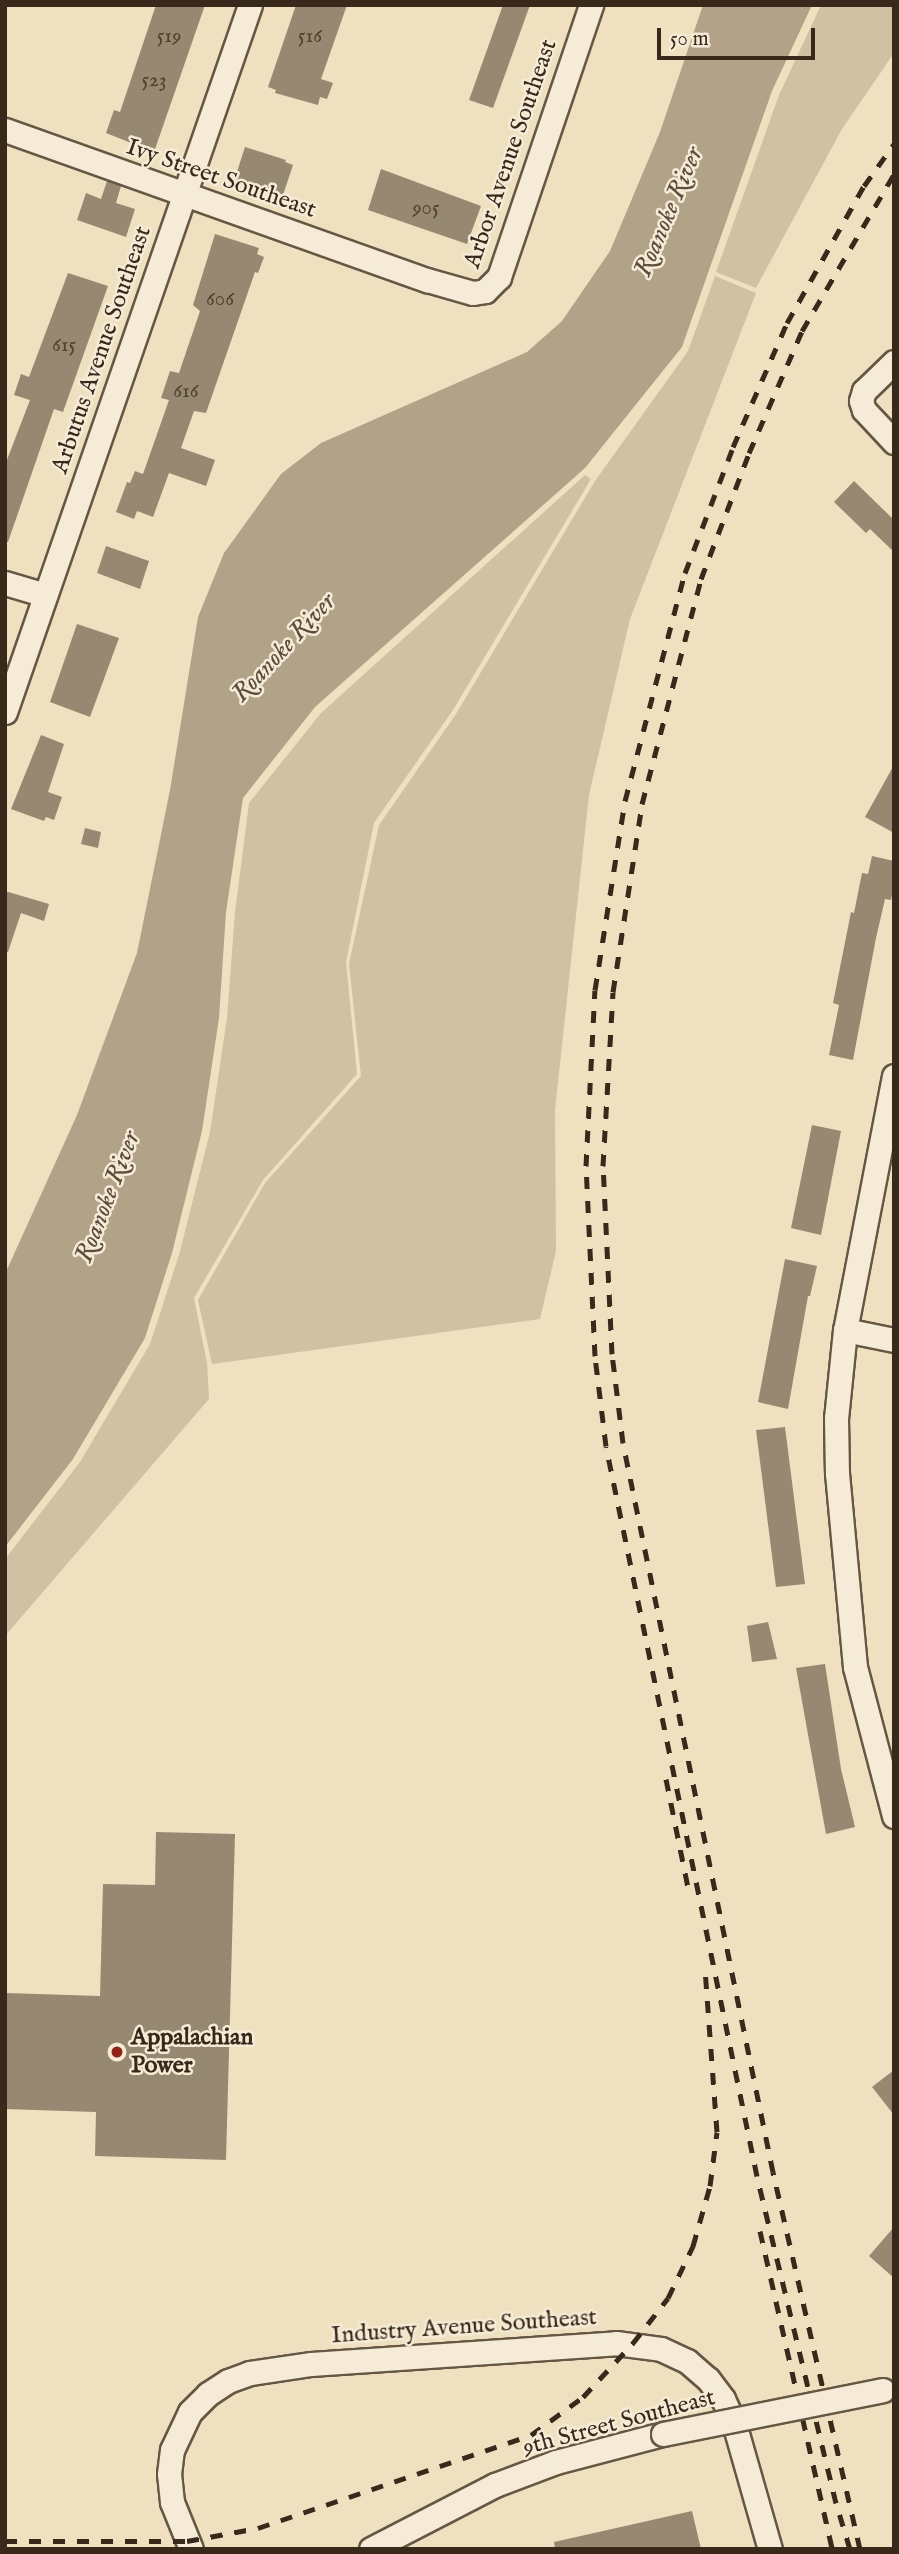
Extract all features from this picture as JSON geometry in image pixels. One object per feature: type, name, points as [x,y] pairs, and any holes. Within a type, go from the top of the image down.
[{"type":"street","name":"Arbutus Avenue Southeast","points":[[5,712],[250,5]]},
{"type":"street","name":"Arbor Avenue Southeast","points":[[419,277],[473,293],[485,291],[495,284],[591,5]]},
{"type":"street","name":"Ivy Street Southeast","points":[[5,130],[419,277]]},
{"type":"street","points":[[894,362],[864,391],[861,401],[864,410],[894,442]]},
{"type":"street","points":[[5,583],[45,595]]},
{"type":"street","points":[[892,1804],[855,1667],[836,1473],[836,1418],[845,1330],[894,1076]]},
{"type":"street","points":[[845,1330],[894,1340]]},
{"type":"street","name":"Industry Avenue Southeast","points":[[192,2547],[172,2502],[169,2474],[172,2451],[190,2412],[208,2394],[228,2381],[250,2373],[311,2364],[633,2343],[661,2349],[687,2361],[708,2379],[723,2399],[734,2423],[770,2549]]},
{"type":"street","name":"9th Street Southeast","points":[[371,2549],[435,2513],[495,2485],[556,2462],[663,2434],[888,2389]]},
{"type":"shaded area","points":[[821,5],[894,5],[894,53],[842,129],[756,288],[716,272],[779,95]]},
{"type":"shaded area","points":[[715,276],[756,293],[630,619],[589,795],[555,1110],[556,1251],[540,1319],[212,1364],[198,1300],[265,1183],[361,1076],[349,964],[379,825],[456,714],[595,481],[688,351]]},
{"type":"shaded area","points":[[585,475],[591,479],[453,710],[374,823],[346,962],[357,1074],[263,1180],[194,1298],[207,1363],[209,1399],[5,1636],[5,1559],[80,1462],[150,1344],[179,1255],[210,1132],[227,1018],[235,912],[249,803],[321,713]]},
{"type":"water","name":"Roanoke River","points":[[703,5],[812,5],[772,91],[682,347],[585,468],[315,707],[243,798],[226,912],[219,1018],[202,1131],[172,1253],[145,1338],[73,1459],[5,1547],[5,1274],[77,1115],[137,953],[170,790],[198,617],[224,553],[281,474],[321,443],[527,352],[562,321],[610,251],[660,132]]},
{"type":"building","points":[[156,5],[205,5],[154,152],[106,133],[114,110],[120,112]]},
{"type":"building","points":[[296,5],[347,5],[321,79],[333,83],[327,99],[320,97],[318,105],[275,93],[276,90],[268,87]]},
{"type":"building","points":[[503,5],[530,5],[493,108],[469,100]]},
{"type":"building","points":[[245,147],[286,160],[285,162],[293,165],[283,195],[234,181]]},
{"type":"building","points":[[381,169],[481,206],[467,244],[368,210]]},
{"type":"building","points":[[107,181],[121,186],[116,203],[135,209],[126,237],[77,220],[86,193],[101,199]]},
{"type":"building","points":[[215,234],[259,248],[257,254],[264,257],[258,273],[255,272],[206,413],[194,411],[181,448],[215,460],[206,486],[169,473],[153,517],[137,511],[134,519],[116,512],[127,482],[130,483],[135,471],[143,474],[169,400],[161,398],[170,371],[179,373],[200,311],[193,305]]},
{"type":"building","points":[[68,273],[108,286],[63,412],[54,409],[8,542],[5,542],[5,465],[30,400],[14,395],[21,374],[29,377]]},
{"type":"building","points":[[854,481],[894,520],[894,552],[870,529],[866,533],[834,502]]},
{"type":"building","points":[[106,546],[149,561],[140,589],[97,573]]},
{"type":"building","points":[[77,624],[119,638],[90,717],[50,702]]},
{"type":"building","points":[[41,735],[64,744],[48,792],[62,797],[54,820],[46,817],[44,821],[11,809]]},
{"type":"building","points":[[894,765],[894,833],[865,817]]},
{"type":"building","points":[[85,828],[101,832],[98,848],[81,844]]},
{"type":"building","points":[[872,856],[894,861],[894,885],[891,900],[885,899],[853,1060],[829,1055],[839,1005],[833,1003],[851,912],[854,913],[862,873],[868,874]]},
{"type":"building","points":[[5,891],[49,904],[44,921],[21,913],[8,952],[5,952]]},
{"type":"building","points":[[812,1125],[841,1131],[821,1235],[791,1228]]},
{"type":"building","points":[[785,1259],[817,1266],[808,1296],[788,1409],[758,1402]]},
{"type":"building","points":[[785,1427],[805,1584],[776,1587],[756,1430]]},
{"type":"building","points":[[768,1622],[777,1659],[752,1662],[747,1626]]},
{"type":"building","points":[[825,1664],[841,1769],[855,1827],[826,1834],[796,1668]]},
{"type":"building","name":"Appalachian Power","points":[[156,1832],[235,1834],[226,2160],[95,2156],[96,2112],[5,2109],[5,1993],[100,1996],[103,1884],[155,1885]]},
{"type":"building","points":[[894,2070],[894,2115],[872,2087]]},
{"type":"building","points":[[894,2227],[894,2278],[869,2256]]},
{"type":"building","points":[[692,2511],[701,2549],[555,2549],[554,2542]]},
{"type":"railway","points":[[850,2549],[836,2503],[757,2176],[606,1446],[595,1356],[586,1166],[595,990],[625,801],[685,573],[733,447],[787,323],[864,186],[894,144]]},
{"type":"railway","points":[[860,2549],[773,2172],[623,1443],[612,1354],[603,1166],[613,992],[642,804],[701,579],[749,453],[802,331],[894,174]]},
{"type":"railway","points":[[666,1779],[689,1892]]},
{"type":"railway","points":[[5,2541],[187,2541],[258,2528],[531,2435],[583,2397],[633,2343],[668,2298],[693,2246],[710,2186],[717,2132],[705,1970]]},
{"type":"railway","points":[[760,2231],[832,2549]]},
{"type":"place","name":"Appalachian Power","points":[[117,2052]]}]
